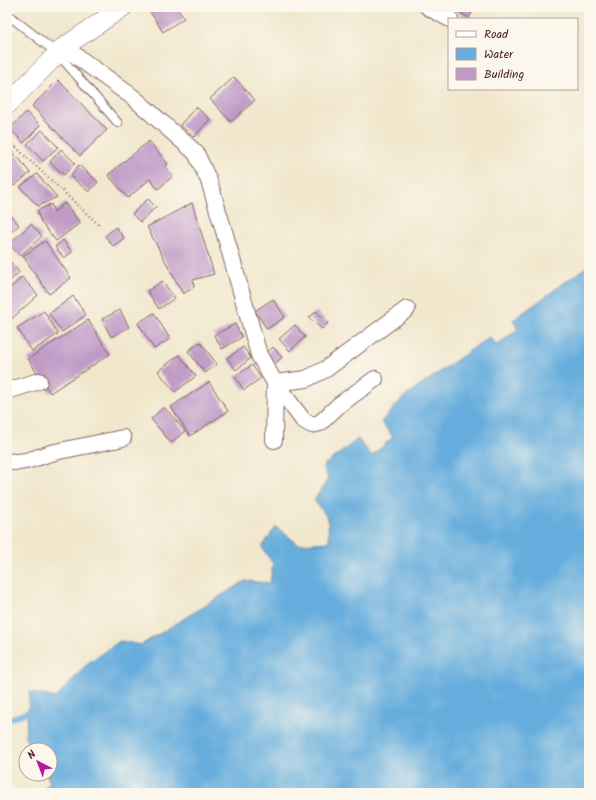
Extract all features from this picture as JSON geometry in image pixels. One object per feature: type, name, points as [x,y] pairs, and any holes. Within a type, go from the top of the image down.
[{"type":"street","points":[[7,105],[61,50],[123,7]]},
{"type":"street","points":[[428,7],[448,18]]},
{"type":"street","points":[[61,50],[134,98],[196,153],[209,181],[259,355],[275,383],[303,420],[312,425],[320,423],[338,405],[375,379]]},
{"type":"street","points":[[275,383],[306,379],[326,369],[407,309]]},
{"type":"street","points":[[7,391],[39,381]]},
{"type":"street","points":[[274,440],[275,383]]},
{"type":"street","points":[[7,461],[16,463],[30,461],[53,453],[123,438]]},
{"type":"lane","points":[[7,14],[61,50],[118,123]]},
{"type":"path","points":[[7,139],[100,226]]},
{"type":"water","points":[[589,265],[589,793],[39,793],[50,782],[58,782],[58,742],[28,742],[25,737],[30,692],[56,698],[89,662],[120,641],[141,645],[245,581],[270,583],[273,564],[262,547],[276,527],[298,544],[329,542],[328,518],[314,500],[328,479],[323,466],[358,439],[372,456],[393,437],[381,422],[403,398],[489,337],[497,345],[518,329],[513,320]]},
{"type":"building","points":[[153,7],[176,7],[184,18],[163,32],[149,10]]},
{"type":"building","points":[[450,7],[475,7],[469,18]]},
{"type":"building","points":[[234,77],[255,100],[231,122],[210,99]]},
{"type":"building","points":[[58,80],[107,130],[80,156],[32,106]]},
{"type":"building","points":[[196,107],[210,119],[194,137],[180,125]]},
{"type":"building","points":[[26,112],[40,125],[24,143],[10,129]]},
{"type":"building","points":[[42,130],[58,147],[43,161],[27,144]]},
{"type":"building","points":[[149,141],[168,164],[165,166],[173,176],[158,189],[150,179],[128,198],[108,175]]},
{"type":"building","points":[[7,145],[15,154],[7,161]]},
{"type":"building","points":[[61,149],[75,163],[64,175],[50,162]]},
{"type":"building","points":[[18,157],[30,173],[14,186],[7,178],[7,166]]},
{"type":"building","points":[[79,165],[98,182],[89,192],[70,176]]},
{"type":"building","points":[[37,174],[57,197],[38,206],[20,187]]},
{"type":"building","points":[[148,199],[156,207],[140,222],[132,214]]},
{"type":"building","points":[[65,203],[80,223],[56,241],[41,222],[37,211],[51,204],[54,212]]},
{"type":"building","points":[[192,203],[214,274],[193,280],[194,287],[183,294],[147,227]]},
{"type":"building","points":[[7,211],[19,225],[7,235]]},
{"type":"building","points":[[31,224],[42,236],[20,256],[9,244]]},
{"type":"building","points":[[116,227],[124,238],[113,246],[105,236]]},
{"type":"building","points":[[63,240],[72,252],[64,258],[55,247]]},
{"type":"building","points":[[45,241],[71,278],[49,294],[23,256]]},
{"type":"building","points":[[7,258],[19,272],[7,284]]},
{"type":"building","points":[[22,277],[38,295],[7,323],[7,291]]},
{"type":"building","points":[[162,281],[175,298],[159,309],[147,291]]},
{"type":"building","points":[[73,296],[86,315],[62,332],[49,314]]},
{"type":"building","points":[[273,299],[285,317],[267,329],[255,311]]},
{"type":"building","points":[[120,310],[129,327],[111,337],[102,319]]},
{"type":"building","points":[[44,311],[58,334],[32,351],[17,328]]},
{"type":"building","points":[[316,311],[328,323],[322,329],[309,318]]},
{"type":"building","points":[[154,313],[170,339],[154,349],[138,323]]},
{"type":"building","points":[[88,320],[110,354],[50,393],[28,359]]},
{"type":"building","points":[[235,324],[242,337],[222,349],[214,335]]},
{"type":"building","points":[[295,325],[305,337],[290,351],[279,339]]},
{"type":"building","points":[[200,342],[217,364],[205,373],[188,351]]},
{"type":"building","points":[[243,347],[251,358],[236,370],[227,358]]},
{"type":"building","points":[[273,347],[282,357],[273,366],[263,356]]},
{"type":"building","points":[[179,355],[196,376],[175,392],[158,371]]},
{"type":"building","points":[[252,365],[261,378],[244,390],[235,377]]},
{"type":"building","points":[[209,382],[228,411],[190,436],[171,407]]},
{"type":"building","points":[[164,407],[185,431],[171,443],[151,419]]},
{"type":"waterway","points":[[7,720],[28,712]]}]
